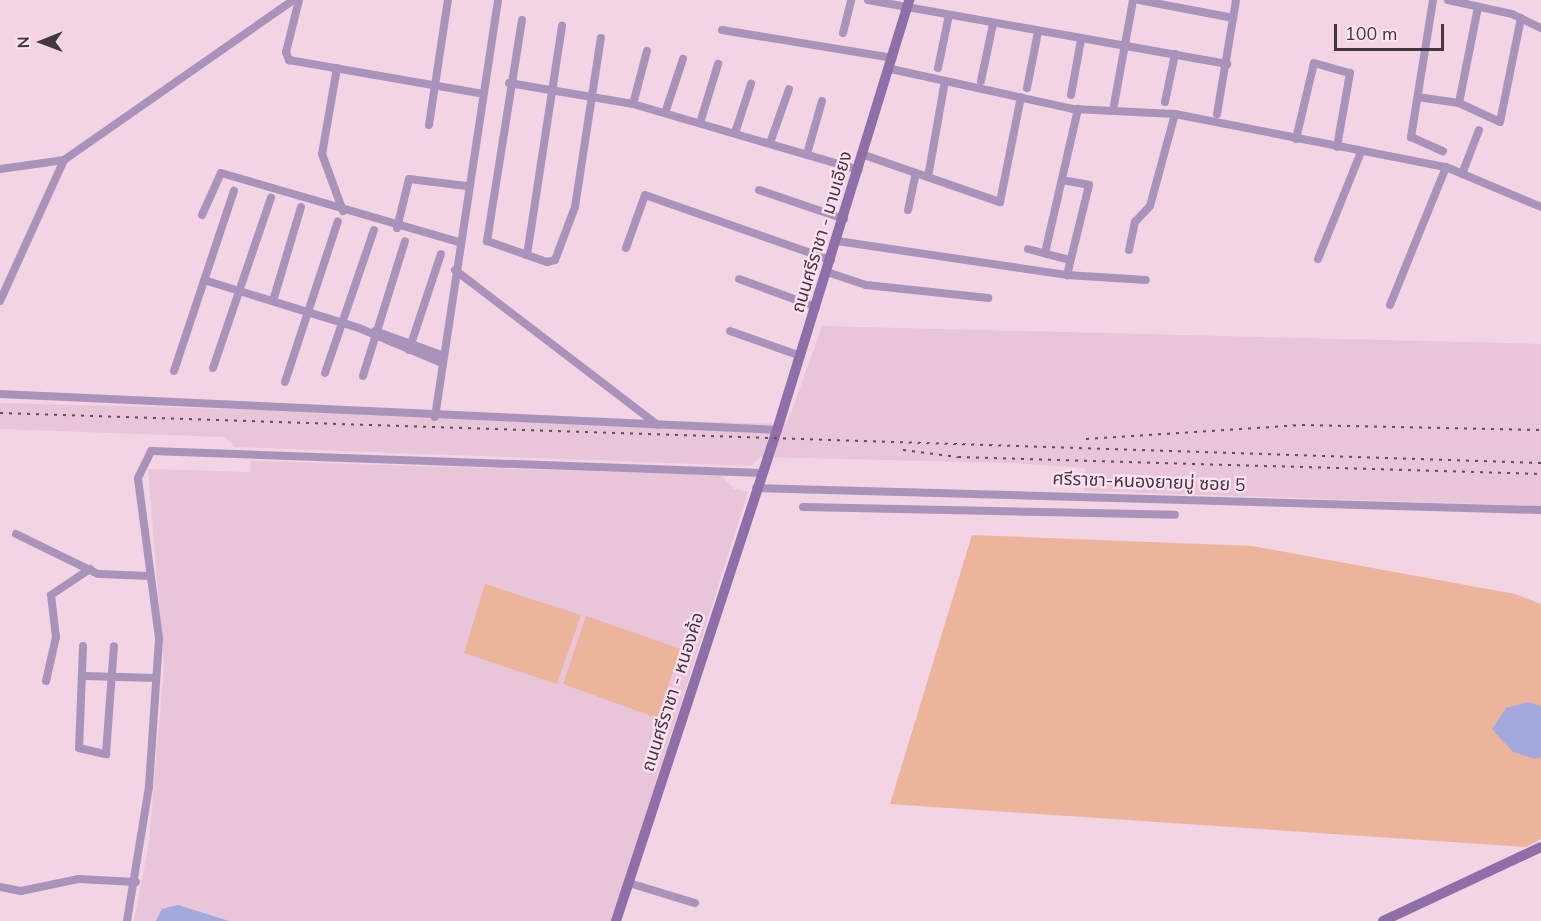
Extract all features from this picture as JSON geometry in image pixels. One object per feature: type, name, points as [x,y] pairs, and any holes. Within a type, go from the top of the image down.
[{"type":"main road","name":"ถนนศรีราชา - มาบเอียง","points":[[762,473],[864,155],[908,3]]},
{"type":"main road","name":"ถนนศรีราชา - หนองค้อ","points":[[616,921],[762,473]]},
{"type":"main road","points":[[1383,921],[1541,847]]},
{"type":"street","points":[[0,169],[64,160],[293,0]]},
{"type":"street","points":[[299,0],[286,57],[483,94]]},
{"type":"street","points":[[429,125],[448,0]]},
{"type":"street","points":[[435,417],[467,186],[498,0]]},
{"type":"street","points":[[843,33],[851,0]]},
{"type":"street","points":[[868,0],[908,3],[949,15],[993,24],[1227,64]]},
{"type":"street","points":[[1114,105],[1133,0]]},
{"type":"street","points":[[1139,0],[1233,18]]},
{"type":"street","points":[[1217,114],[1236,0]]},
{"type":"street","points":[[1433,0],[1411,137],[1443,151]]},
{"type":"street","points":[[1448,0],[1521,18],[1541,28]]},
{"type":"street","points":[[1460,103],[1478,7]]},
{"type":"street","points":[[938,68],[949,15]]},
{"type":"street","points":[[1419,97],[1460,103],[1500,122],[1521,18]]},
{"type":"street","points":[[522,20],[510,82],[487,241],[527,255],[555,260],[574,207],[601,38]]},
{"type":"street","points":[[981,81],[993,24]]},
{"type":"street","points":[[527,255],[562,26]]},
{"type":"street","points":[[722,30],[892,63],[945,81],[1078,109],[1175,114],[1446,167],[1541,207]]},
{"type":"street","points":[[1027,88],[1038,32]]},
{"type":"street","points":[[1071,95],[1081,40]]},
{"type":"street","points":[[633,104],[647,51]]},
{"type":"street","points":[[1165,102],[1175,54]]},
{"type":"street","points":[[664,113],[683,59]]},
{"type":"street","points":[[1296,139],[1314,63],[1350,73],[1337,147]]},
{"type":"street","points":[[700,123],[718,64]]},
{"type":"street","points":[[337,68],[322,154],[343,211]]},
{"type":"street","points":[[928,177],[945,81]]},
{"type":"street","points":[[510,82],[633,104],[859,170]]},
{"type":"street","points":[[735,133],[751,84]]},
{"type":"street","points":[[770,143],[789,89]]},
{"type":"street","points":[[864,155],[1000,202],[1021,97]]},
{"type":"street","points":[[807,154],[822,101]]},
{"type":"street","points":[[1045,254],[1078,109]]},
{"type":"street","points":[[1129,250],[1135,222],[1150,206],[1175,114]]},
{"type":"street","points":[[1462,174],[1479,130]]},
{"type":"street","points":[[1318,259],[1361,152]]},
{"type":"street","points":[[0,302],[64,160]]},
{"type":"street","points":[[1390,305],[1446,167]]},
{"type":"street","points":[[202,215],[221,173],[398,228],[459,242]]},
{"type":"street","points":[[908,210],[916,173]]},
{"type":"street","points":[[398,228],[409,179],[467,186]]},
{"type":"street","points":[[1062,180],[1089,185],[1067,275]]},
{"type":"street","points":[[759,190],[844,219]]},
{"type":"street","points":[[174,372],[234,191]]},
{"type":"street","points":[[626,248],[645,195],[831,260]]},
{"type":"street","points":[[213,368],[271,198]]},
{"type":"street","points":[[273,301],[301,207]]},
{"type":"street","points":[[285,382],[338,220]]},
{"type":"street","points":[[325,374],[374,230]]},
{"type":"street","points":[[363,375],[405,240]]},
{"type":"street","points":[[837,241],[1067,275],[1146,280]]},
{"type":"street","points":[[1028,249],[1070,260]]},
{"type":"street","points":[[410,347],[441,254]]},
{"type":"street","points":[[455,270],[660,426]]},
{"type":"street","points":[[827,272],[866,285],[988,298]]},
{"type":"street","points":[[739,279],[816,307]]},
{"type":"street","points":[[204,280],[377,334],[443,359]]},
{"type":"street","points":[[730,331],[801,356]]},
{"type":"street","points":[[0,394],[177,399],[435,417],[777,430]]},
{"type":"street","points":[[127,921],[136,882],[159,638],[138,478],[151,451],[762,473]]},
{"type":"street","name":"ศรีราชา-หนองยายบู่ ซอย 5","points":[[756,488],[1541,510]]},
{"type":"street","points":[[921,508],[922,492]]},
{"type":"street","points":[[803,507],[1175,515]]},
{"type":"street","points":[[16,534],[110,576],[150,576]]},
{"type":"street","points":[[46,681],[56,637],[51,595],[90,569]]},
{"type":"street","points":[[83,646],[79,747],[106,754],[114,646]]},
{"type":"street","points":[[83,676],[156,678]]},
{"type":"street","points":[[0,887],[21,891],[78,879],[136,882]]},
{"type":"street","points":[[629,883],[695,903]]},
{"type":"shaded area","points":[[822,326],[1541,344],[1541,506],[1084,491],[1085,468],[1012,463],[760,457],[750,466],[235,447],[224,437],[0,429],[0,403],[787,424]]},
{"type":"shaded area","points":[[251,461],[721,475],[734,489],[748,492],[612,921],[134,921],[149,842],[164,666],[148,469],[250,472]]},
{"type":"shaded area","points":[[972,535],[1252,546],[1515,594],[1541,604],[1541,839],[1526,847],[890,804]]},
{"type":"shaded area","points":[[485,584],[581,615],[557,684],[464,653]]},
{"type":"shaded area","points":[[586,616],[681,649],[657,718],[563,684]]},
{"type":"water","points":[[1528,702],[1541,706],[1541,757],[1535,759],[1513,752],[1492,729],[1506,708]]},
{"type":"water","points":[[178,905],[229,921],[156,921],[162,909]]},
{"type":"railway","points":[[0,413],[1541,463]]},
{"type":"railway","points":[[1086,439],[1302,425],[1541,430]]},
{"type":"railway","points":[[903,450],[958,457],[1541,474]]}]
